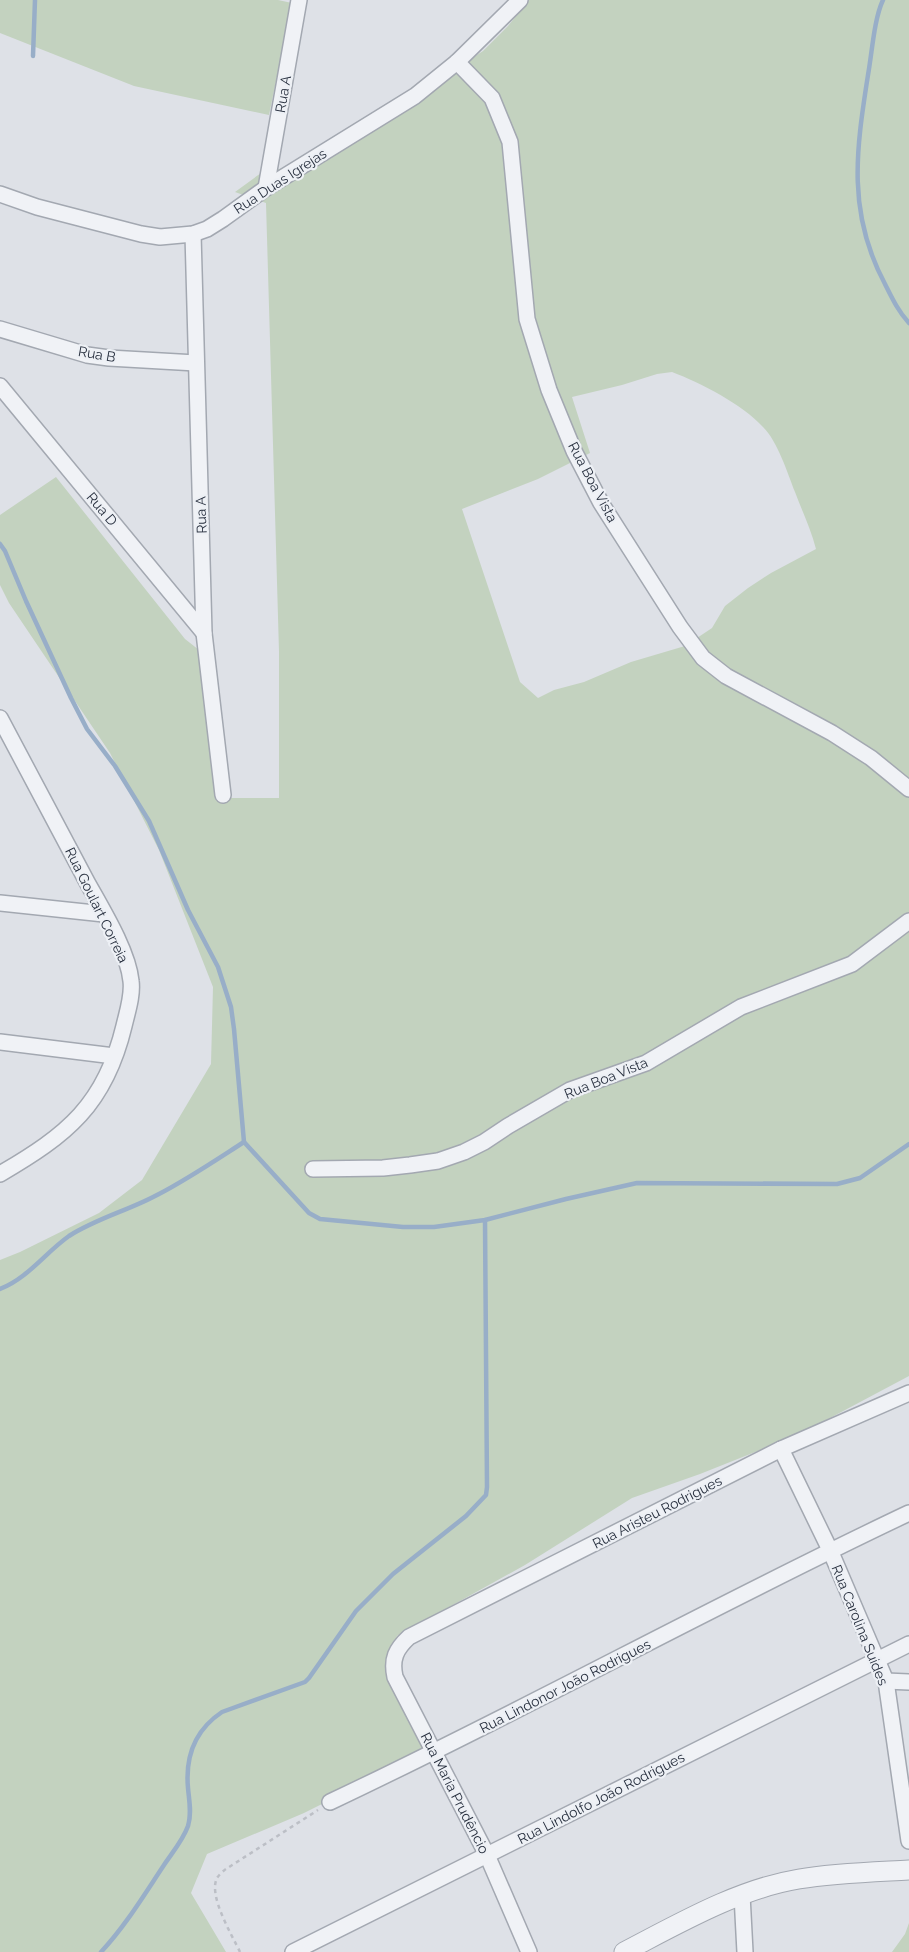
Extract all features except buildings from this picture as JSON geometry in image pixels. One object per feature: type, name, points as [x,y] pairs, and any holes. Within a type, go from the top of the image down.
[{"type":"street","name":"Rua A","points":[[266,188],[299,0]]},
{"type":"street","name":"Rua Duas Igrejas","points":[[0,194],[37,208],[141,234],[160,237],[193,234],[207,229],[266,188],[414,96],[457,62],[520,0]]},
{"type":"street","name":"Rua Boa Vista","points":[[457,62],[492,98],[510,142],[527,319],[549,390],[574,451],[601,502],[680,627],[703,658],[726,676],[840,738],[871,758],[909,789]]},
{"type":"street","name":"Rua A","points":[[193,234],[204,633],[223,795]]},
{"type":"street","name":"Rua B","points":[[0,329],[94,356],[196,363]]},
{"type":"street","name":"Rua D","points":[[0,386],[204,633]]},
{"type":"street","name":"Rua Goulart Correia","points":[[0,718],[104,914],[126,959],[132,983],[122,1032],[104,1084],[93,1100],[78,1118],[56,1138],[0,1174]]},
{"type":"street","points":[[0,903],[104,914]]},
{"type":"street","name":"Rua Boa Vista","points":[[313,1168],[355,1169],[401,1166],[438,1161],[464,1152],[570,1090],[646,1063],[741,1008],[852,964],[909,921]]},
{"type":"street","points":[[0,1042],[114,1056]]},
{"type":"street","name":"Rua Aristeu Rodrigues","points":[[409,1637],[781,1450],[909,1392]]},
{"type":"street","name":"Rua Carolina Suides","points":[[781,1450],[830,1550],[886,1681],[909,1841]]},
{"type":"street","name":"Rua Lindonor João Rodrigues","points":[[330,1802],[434,1753],[830,1550],[909,1513]]},
{"type":"street","name":"Rua Maria Prudêncio","points":[[409,1637],[398,1647],[394,1656],[395,1677],[487,1855],[529,1952]]},
{"type":"street","name":"Rua Lindolfo João Rodrigues","points":[[294,1952],[909,1644]]},
{"type":"street","points":[[886,1681],[909,1682]]},
{"type":"street","points":[[624,1952],[704,1911],[742,1895],[797,1879],[909,1870]]},
{"type":"street","points":[[742,1895],[745,1952]]},
{"type":"path","points":[[240,1952],[217,1902],[215,1890],[217,1878],[226,1869],[330,1802]]},
{"type":"green space","points":[[0,0],[278,0],[292,3],[269,115],[134,86],[0,33]]},
{"type":"green space","points":[[529,0],[909,0],[909,1376],[815,1426],[775,1444],[700,1474],[632,1498],[525,1565],[397,1636],[390,1656],[425,1745],[422,1754],[304,1813],[207,1854],[191,1893],[226,1952],[0,1952],[0,1260],[99,1213],[142,1180],[211,1064],[213,987],[159,850],[110,753],[9,603],[0,585],[0,515],[56,477],[185,639],[199,650],[216,798],[279,798],[279,651],[266,203],[235,192],[261,173],[316,161],[483,51],[508,26]],"holes":[[[672,372],[733,402],[754,418],[768,433],[782,458],[816,549],[771,573],[748,588],[725,606],[712,628],[685,646],[631,662],[584,682],[554,690],[538,698],[520,682],[462,509],[538,479],[590,453],[572,397],[657,374]]]},
{"type":"green space","points":[[909,1923],[909,1952],[892,1952],[905,1934]]},
{"type":"waterway","points":[[33,56],[35,0]]},
{"type":"waterway","points":[[883,0],[875,26],[860,130],[858,156],[860,207],[873,258],[893,299],[909,323]]},
{"type":"waterway","points":[[0,544],[5,551],[71,698],[87,729],[115,766],[149,821],[188,910],[218,967],[231,1007],[244,1142],[309,1213],[320,1219],[403,1227],[434,1227],[485,1220],[637,1183],[837,1184],[860,1178],[909,1144]]},
{"type":"waterway","points":[[0,1289],[28,1272],[69,1236],[91,1224],[148,1200],[244,1142]]},
{"type":"waterway","points":[[101,1952],[134,1910],[186,1831],[190,1811],[187,1776],[190,1754],[205,1727],[222,1712],[305,1682],[356,1611],[393,1574],[466,1516],[486,1495],[485,1220]]}]
